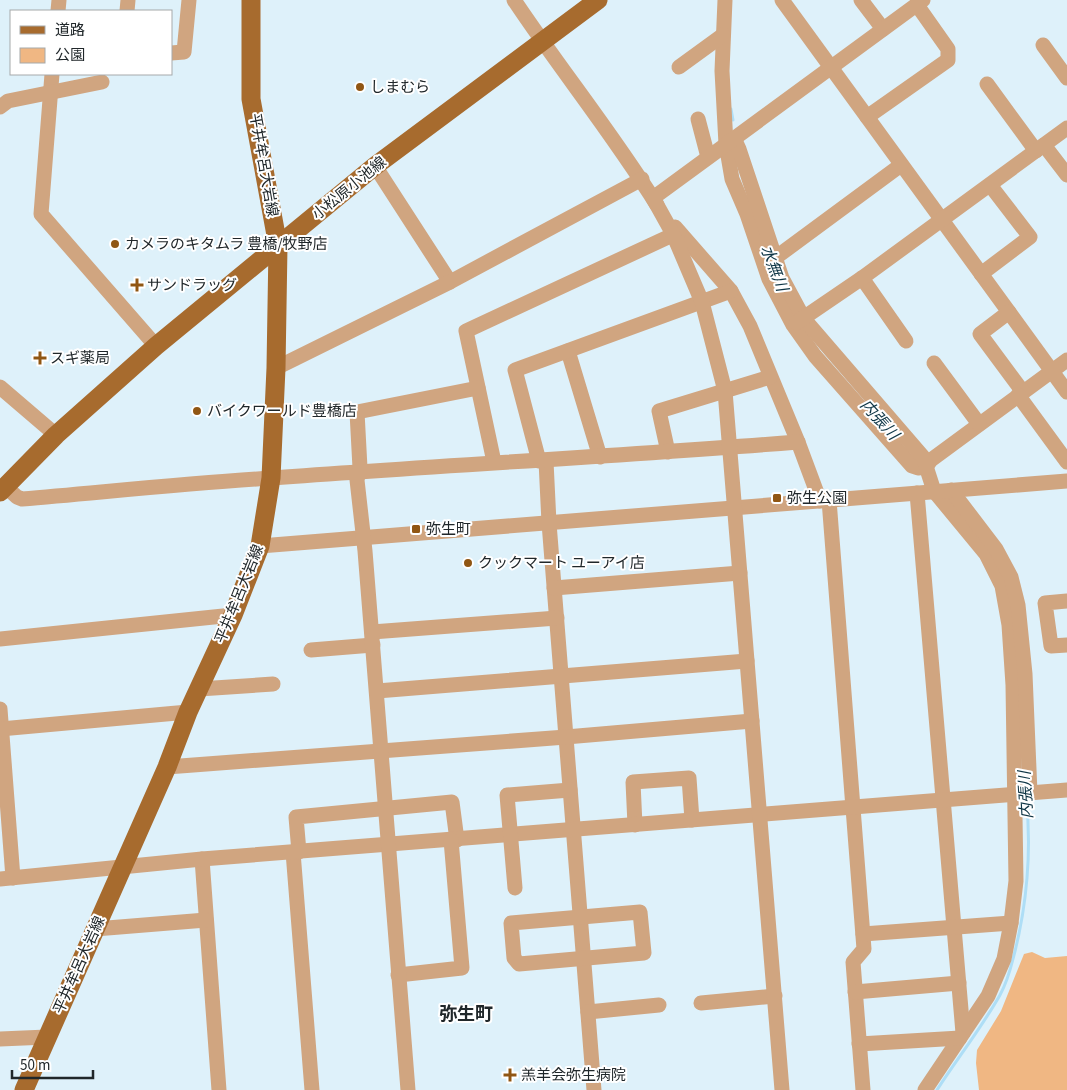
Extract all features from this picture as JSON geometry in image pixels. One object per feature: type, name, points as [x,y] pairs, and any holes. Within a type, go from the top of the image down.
[{"type":"main road","name":"平井牟呂大岩線","points":[[24,1090],[167,768],[188,712],[233,615],[260,546],[272,478],[278,246],[252,99],[250,0]]},
{"type":"main road","name":"小松原小池線","points":[[3,489],[56,435],[156,346],[375,166],[598,0]]},
{"type":"street","points":[[172,53],[184,52],[189,0]]},
{"type":"street","points":[[514,0],[541,41],[614,138],[676,233],[731,292],[750,326],[798,442],[825,500],[854,807],[864,949],[852,962],[863,1090]]},
{"type":"street","points":[[725,0],[722,71],[730,141],[732,179],[769,260],[769,279],[798,322],[814,356],[912,466],[918,468],[926,467],[931,460],[1067,360]]},
{"type":"street","points":[[782,0],[1067,392]]},
{"type":"street","points":[[861,0],[883,29]]},
{"type":"street","points":[[653,198],[920,2],[948,49],[948,60],[867,117]]},
{"type":"street","points":[[679,67],[723,35]]},
{"type":"street","points":[[1043,45],[1067,78]]},
{"type":"street","points":[[52,75],[41,214],[156,346]]},
{"type":"street","points":[[0,107],[8,101],[102,82]]},
{"type":"street","points":[[986,84],[1040,148],[1067,175]]},
{"type":"street","points":[[698,119],[708,157]]},
{"type":"street","points":[[798,322],[862,278],[1067,128]]},
{"type":"street","points":[[769,260],[901,165]]},
{"type":"street","points":[[375,166],[450,282]]},
{"type":"street","points":[[276,368],[450,282],[642,179]]},
{"type":"street","points":[[981,274],[1030,237],[990,184]]},
{"type":"street","points":[[676,233],[702,302],[725,391],[761,814],[782,1090]]},
{"type":"street","points":[[494,462],[466,331],[676,233]]},
{"type":"street","points":[[862,278],[906,341]]},
{"type":"street","points":[[594,1090],[549,523],[542,461],[515,370],[731,292]]},
{"type":"street","points":[[1009,312],[980,334],[1067,462]]},
{"type":"street","points":[[568,351],[600,457]]},
{"type":"street","points":[[934,363],[979,424]]},
{"type":"street","points":[[668,452],[659,411],[770,377]]},
{"type":"street","points":[[0,387],[56,435]]},
{"type":"street","points":[[408,1090],[366,551],[357,480],[357,412],[478,388]]},
{"type":"street","points":[[3,489],[22,498],[272,478],[798,442]]},
{"type":"street","points":[[926,467],[934,491],[986,554],[1002,586],[1009,625],[1023,793]]},
{"type":"street","points":[[260,546],[1067,481]]},
{"type":"street","points":[[925,1090],[988,996],[1004,958],[1011,923],[1016,881],[1023,793],[1025,674],[1018,605],[1011,577],[996,549],[951,490]]},
{"type":"street","points":[[917,493],[962,1036]]},
{"type":"street","points":[[554,588],[740,573]]},
{"type":"street","points":[[1067,602],[1046,603],[1051,646],[1067,645]]},
{"type":"street","points":[[0,639],[233,615]]},
{"type":"street","points":[[311,650],[373,638],[557,618]]},
{"type":"street","points":[[377,691],[747,661]]},
{"type":"street","points":[[198,689],[274,684]]},
{"type":"street","points":[[0,709],[7,878],[202,859],[1067,790]]},
{"type":"street","points":[[1,729],[188,712]]},
{"type":"street","points":[[167,768],[752,721]]},
{"type":"street","points":[[635,825],[632,782],[689,778],[692,820]]},
{"type":"street","points":[[514,888],[507,795],[570,790]]},
{"type":"street","points":[[312,1090],[296,852],[296,817],[452,802],[462,968],[398,975]]},
{"type":"street","points":[[202,859],[219,1090]]},
{"type":"street","points":[[640,912],[644,953],[583,958],[519,964],[514,958],[511,923],[640,912]]},
{"type":"street","points":[[95,929],[206,920]]},
{"type":"street","points":[[862,934],[1011,923]]},
{"type":"street","points":[[855,992],[959,983]]},
{"type":"street","points":[[701,1003],[775,996]]},
{"type":"street","points":[[588,1012],[659,1005]]},
{"type":"street","points":[[859,1044],[962,1036]]},
{"type":"street","points":[[0,1039],[48,1037]]},
{"type":"green space","points":[[1032,952],[1045,958],[1067,956],[1067,1090],[979,1090],[976,1063],[977,1050],[1001,1011],[1024,954]]},
{"type":"waterway","name":"水無川","points":[[731,109],[733,120]]},
{"type":"waterway","name":"内張川","points":[[937,1090],[993,1007],[1009,973],[1018,939],[1025,899],[1028,857],[1026,797]]},
{"type":"place","name":"しまむら","points":[[360,87]]},
{"type":"place","name":"カメラのキタムラ 豊橋/牧野店","points":[[115,244]]},
{"type":"place","name":"サンドラッグ","points":[[137,285]]},
{"type":"place","name":"スギ薬局","points":[[40,358]]},
{"type":"place","name":"バイクワールド豊橋店","points":[[197,411]]},
{"type":"place","name":"弥生公園","points":[[777,498]]},
{"type":"place","name":"弥生町","points":[[416,529]]},
{"type":"place","name":"クックマート ユーアイ店","points":[[468,563]]},
{"type":"place","name":"羔羊会弥生病院","points":[[510,1075]]},
{"type":"district","name":"弥生町","points":[[466,1014]]}]
